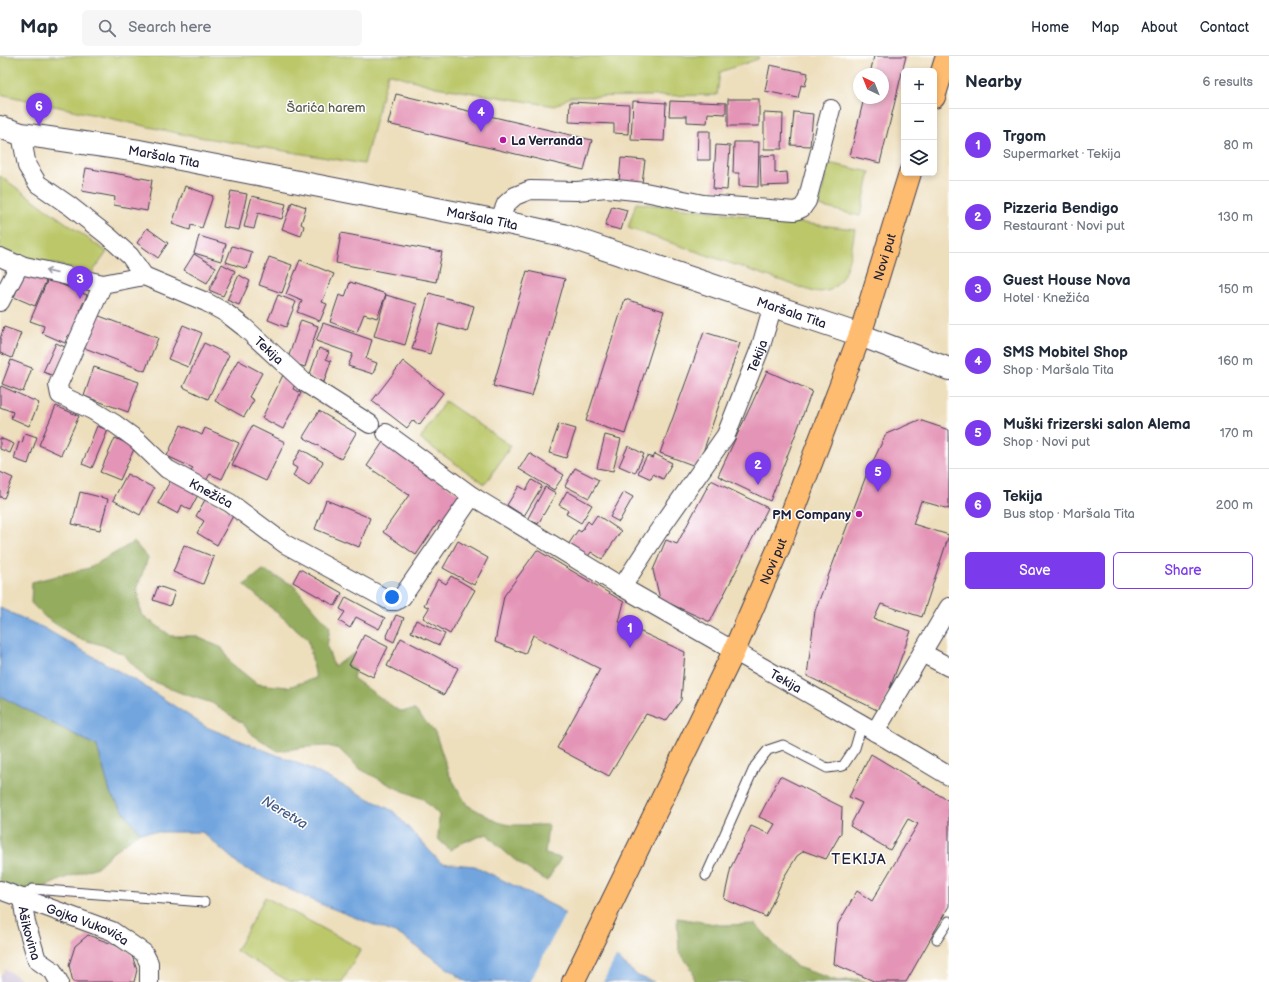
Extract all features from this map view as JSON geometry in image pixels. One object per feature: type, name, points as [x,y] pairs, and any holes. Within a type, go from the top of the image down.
[{"type":"main road","points":[[937,88],[947,56]]},
{"type":"main road","name":"Novi put","points":[[573,982],[734,651],[779,547],[860,335],[909,176]]},
{"type":"street","points":[[499,221],[506,204],[515,196],[530,190],[578,192],[606,188],[645,192],[703,204],[795,211],[802,208],[807,201],[831,109]]},
{"type":"street","name":"Maršala Tita","points":[[0,127],[21,134],[139,151],[499,221],[563,235],[860,335],[949,369]]},
{"type":"street","points":[[0,256],[20,264],[103,284],[144,276],[130,256],[108,236],[70,206],[38,184],[27,166],[21,134]]},
{"type":"street","points":[[0,302],[20,264]]},
{"type":"street","name":"Tekija","points":[[144,276],[206,302],[226,313],[244,327],[304,382],[370,424]]},
{"type":"street","name":"Knežića","points":[[103,284],[58,385],[60,396],[92,410],[115,424],[137,440],[167,468],[230,503],[285,544],[390,601],[396,601],[402,597],[472,496]]},
{"type":"street","name":"Tekija","points":[[622,587],[657,533],[726,435],[761,346],[773,305]]},
{"type":"street","name":"Tekija","points":[[386,433],[472,496],[622,587],[869,728],[949,776]]},
{"type":"street","points":[[869,728],[922,653],[949,607]]},
{"type":"street","points":[[922,653],[949,667]]},
{"type":"street","name":"Gojka Vukovića","points":[[0,890],[112,931],[144,953],[149,963],[149,982]]},
{"type":"street","name":"Ašikovina","points":[[22,898],[26,923],[37,960],[53,971],[59,982]]},
{"type":"lane","points":[[706,876],[755,766],[768,750],[783,745],[827,768],[843,766],[869,728]]},
{"type":"lane","points":[[22,898],[32,889],[204,902]]},
{"type":"lane","points":[[937,939],[949,922]]},
{"type":"shaded area","points":[[5,969],[26,982],[0,982],[0,977]]},
{"type":"green space","name":"Šarića harem","points":[[0,56],[759,56],[758,59],[720,72],[717,95],[570,97],[555,106],[436,87],[388,73],[364,164],[181,134],[0,94]]},
{"type":"green space","points":[[828,163],[870,172],[860,216],[819,206]]},
{"type":"green space","points":[[0,176],[107,252],[92,273],[0,251]]},
{"type":"green space","points":[[636,203],[855,229],[848,263],[841,279],[836,286],[830,290],[824,292],[814,292],[628,228]]},
{"type":"green space","points":[[445,401],[511,446],[485,484],[420,439]]},
{"type":"green space","points":[[134,542],[148,558],[137,588],[141,614],[171,636],[195,636],[222,648],[232,664],[257,684],[288,687],[316,678],[308,639],[244,585],[263,570],[293,585],[330,627],[327,647],[334,666],[360,650],[353,678],[399,711],[415,710],[435,732],[449,774],[467,805],[498,822],[509,825],[548,825],[545,854],[561,858],[547,881],[515,860],[487,834],[464,842],[450,850],[438,839],[439,815],[423,799],[396,788],[360,769],[339,749],[328,746],[278,751],[253,735],[242,723],[212,703],[181,693],[147,679],[123,654],[102,645],[77,638],[45,617],[31,603],[32,582],[89,568]]},
{"type":"green space","points":[[0,696],[97,746],[111,795],[140,832],[112,853],[97,867],[62,879],[22,898],[0,890]]},
{"type":"green space","points":[[265,897],[361,949],[342,982],[290,982],[236,951]]},
{"type":"green space","points":[[677,918],[721,925],[756,924],[779,950],[797,967],[838,981],[858,979],[866,982],[694,982],[693,971],[679,951]]},
{"type":"water","name":"Neretva","points":[[0,608],[44,628],[141,684],[206,727],[307,767],[393,811],[441,863],[475,866],[558,908],[638,976],[654,982],[467,982],[400,935],[318,903],[242,867],[202,832],[140,832],[111,795],[97,746],[0,696]]},
{"type":"pier","points":[[566,912],[617,955],[603,982],[530,982]]},
{"type":"building","points":[[874,56],[906,56],[903,68],[901,68],[901,77],[880,163],[850,156],[863,104],[889,104],[889,68],[871,68]]},
{"type":"building","points":[[770,65],[808,73],[805,86],[801,85],[798,98],[765,91]]},
{"type":"building","points":[[396,94],[592,140],[584,170],[388,124]]},
{"type":"building","points":[[728,99],[759,99],[759,126],[728,126]]},
{"type":"building","points":[[633,101],[666,103],[664,141],[631,140]]},
{"type":"building","points":[[670,101],[726,103],[726,114],[708,113],[707,123],[687,122],[687,116],[669,116]]},
{"type":"building","points":[[570,102],[629,105],[628,134],[614,133],[614,124],[569,122]]},
{"type":"building","points":[[794,112],[813,114],[810,146],[791,145]]},
{"type":"building","points":[[764,113],[783,114],[782,149],[764,149]]},
{"type":"building","points":[[698,131],[710,131],[710,160],[697,160]]},
{"type":"building","points":[[734,142],[759,142],[758,187],[739,186],[739,173],[733,173]]},
{"type":"building","points":[[716,145],[730,146],[727,190],[713,189]]},
{"type":"building","points":[[775,155],[775,173],[787,172],[788,185],[761,186],[760,156]]},
{"type":"building","points":[[621,158],[645,160],[642,183],[619,181]]},
{"type":"building","points":[[86,168],[152,180],[147,211],[114,205],[115,197],[82,191]]},
{"type":"building","points":[[185,186],[213,196],[202,228],[191,225],[190,230],[172,224]]},
{"type":"building","points":[[231,191],[247,194],[239,230],[223,227]]},
{"type":"building","points":[[252,196],[286,204],[282,219],[258,213],[254,229],[244,227]]},
{"type":"building","points":[[292,202],[306,207],[301,224],[304,226],[301,236],[282,229]]},
{"type":"building","points":[[612,206],[627,210],[621,230],[605,226]]},
{"type":"building","points":[[147,228],[168,243],[158,258],[137,243]]},
{"type":"building","points":[[341,233],[442,252],[436,282],[336,263]]},
{"type":"building","points":[[199,236],[226,244],[221,261],[194,253]]},
{"type":"building","points":[[232,246],[252,252],[247,269],[226,262]]},
{"type":"building","points":[[194,254],[216,267],[207,283],[184,270]]},
{"type":"building","points":[[269,257],[292,265],[282,293],[259,285]]},
{"type":"building","points":[[300,260],[334,274],[322,302],[327,304],[320,321],[297,312],[302,301],[286,294]]},
{"type":"building","points":[[222,264],[235,271],[223,296],[209,290]]},
{"type":"building","points":[[527,271],[565,279],[532,396],[493,386]]},
{"type":"building","points":[[25,272],[46,281],[35,306],[14,297]]},
{"type":"building","points":[[239,275],[250,281],[239,305],[227,300]]},
{"type":"building","points":[[48,279],[87,295],[80,310],[85,311],[73,337],[68,335],[65,343],[42,333],[44,326],[30,321]]},
{"type":"building","points":[[350,282],[386,294],[377,318],[364,314],[357,332],[330,322],[339,295],[345,297]]},
{"type":"building","points":[[429,293],[474,306],[467,332],[439,324],[430,354],[412,349]]},
{"type":"building","points":[[278,295],[296,302],[286,327],[268,320]]},
{"type":"building","points":[[386,295],[417,304],[405,345],[374,336]]},
{"type":"building","points":[[625,299],[664,311],[625,434],[586,421]]},
{"type":"building","points":[[94,314],[158,338],[145,371],[82,347]]},
{"type":"building","points":[[301,320],[318,326],[305,367],[287,361]]},
{"type":"building","points":[[323,323],[372,340],[366,359],[377,363],[373,374],[348,366],[353,354],[316,341]]},
{"type":"building","points":[[183,325],[202,333],[188,367],[168,359]]},
{"type":"building","points":[[4,327],[21,333],[12,358],[0,353],[0,339]]},
{"type":"building","points":[[704,332],[740,343],[698,467],[660,453]]},
{"type":"building","points":[[56,343],[67,348],[54,376],[43,372]]},
{"type":"building","points":[[204,343],[229,355],[208,399],[183,387]]},
{"type":"building","points":[[319,348],[329,352],[326,359],[331,361],[324,382],[309,377]]},
{"type":"building","points":[[11,360],[32,368],[23,392],[2,384]]},
{"type":"building","points":[[238,360],[262,373],[249,397],[254,400],[244,417],[215,401]]},
{"type":"building","points":[[403,361],[443,393],[419,425],[413,420],[407,428],[372,401]]},
{"type":"building","points":[[94,367],[139,382],[128,412],[84,396]]},
{"type":"building","points":[[767,371],[812,391],[770,501],[718,476]]},
{"type":"building","points":[[283,375],[296,382],[293,389],[301,393],[283,429],[262,418]]},
{"type":"building","points":[[1,386],[39,403],[29,426],[11,418],[13,412],[0,407]]},
{"type":"building","points":[[56,406],[79,416],[61,455],[39,445]]},
{"type":"building","points":[[319,411],[356,433],[341,459],[303,437]]},
{"type":"building","points":[[919,420],[949,430],[949,509],[921,501],[913,524],[949,535],[922,617],[881,604],[874,619],[911,631],[881,712],[807,676],[815,611],[866,476],[886,434]]},
{"type":"building","points":[[559,424],[576,429],[566,458],[549,453]]},
{"type":"building","points":[[181,425],[202,435],[205,428],[239,443],[222,479],[210,474],[206,481],[190,473],[193,468],[167,456]]},
{"type":"building","points":[[97,426],[108,430],[92,468],[82,464]]},
{"type":"building","points":[[252,426],[285,442],[266,481],[232,465]]},
{"type":"building","points":[[25,433],[37,437],[28,464],[14,459],[19,442],[22,443]]},
{"type":"building","points":[[605,435],[621,439],[613,471],[597,468]]},
{"type":"building","points":[[0,438],[14,444],[10,453],[0,449]]},
{"type":"building","points":[[115,438],[135,447],[120,480],[100,472]]},
{"type":"building","points":[[383,442],[462,496],[443,524],[439,521],[416,555],[383,532],[409,495],[367,466]]},
{"type":"building","points":[[628,446],[644,454],[635,473],[619,466]]},
{"type":"building","points":[[301,449],[323,462],[309,486],[293,476],[297,468],[292,465]]},
{"type":"building","points":[[529,453],[564,475],[554,490],[519,469]]},
{"type":"building","points":[[655,454],[672,463],[663,479],[653,474],[651,479],[638,473],[647,456],[653,458]]},
{"type":"building","points":[[575,468],[599,480],[589,498],[565,486]]},
{"type":"building","points":[[0,472],[13,478],[4,498],[0,497]]},
{"type":"building","points":[[127,474],[154,488],[140,515],[113,500]]},
{"type":"building","points":[[172,478],[199,493],[190,510],[182,505],[178,514],[158,503]]},
{"type":"building","points":[[532,480],[542,486],[524,516],[507,505],[519,486],[526,490]]},
{"type":"building","points":[[711,480],[768,508],[710,622],[660,599],[653,570],[666,540],[677,544]]},
{"type":"building","points":[[545,487],[556,493],[538,524],[528,518]]},
{"type":"building","points":[[567,491],[592,505],[581,523],[566,514],[568,510],[559,505]]},
{"type":"building","points":[[80,492],[108,499],[100,530],[72,524]]},
{"type":"building","points":[[624,492],[633,497],[619,522],[610,517]]},
{"type":"building","points":[[206,498],[234,514],[217,545],[197,533],[204,521],[196,516]]},
{"type":"building","points":[[326,500],[370,518],[359,547],[315,529]]},
{"type":"building","points":[[597,515],[621,531],[602,559],[591,552],[587,558],[568,545],[578,530],[581,532],[588,521],[591,524]]},
{"type":"building","points":[[458,541],[488,558],[474,585],[443,568]]},
{"type":"building","points":[[184,545],[214,557],[203,584],[173,572]]},
{"type":"building","points":[[537,550],[624,602],[619,622],[685,652],[681,700],[666,721],[646,714],[609,776],[557,748],[600,669],[533,635],[525,654],[495,642],[504,596]]},
{"type":"building","points":[[300,569],[342,593],[335,606],[293,582]]},
{"type":"building","points":[[451,576],[475,590],[450,634],[423,618],[429,608],[424,605],[438,579],[446,584]]},
{"type":"building","points":[[158,586],[175,592],[170,606],[153,600]]},
{"type":"building","points":[[346,597],[385,618],[379,629],[356,617],[350,628],[339,621],[345,612],[340,609]]},
{"type":"building","points":[[396,615],[404,618],[394,642],[386,638]]},
{"type":"building","points":[[416,620],[445,634],[439,645],[411,632]]},
{"type":"building","points":[[364,635],[388,647],[373,677],[349,665]]},
{"type":"building","points":[[401,638],[458,668],[444,695],[387,666]]},
{"type":"building","points":[[871,754],[949,801],[949,906],[906,982],[876,982],[834,964],[838,924],[857,891],[872,901],[918,824],[908,819],[890,850],[850,826],[862,803],[849,797]]},
{"type":"building","points":[[780,776],[842,807],[841,833],[826,859],[804,851],[797,856],[784,877],[766,917],[724,899],[731,867],[751,826],[769,834],[775,824],[759,817]]},
{"type":"building","points":[[88,935],[115,945],[131,953],[137,970],[134,982],[73,982],[69,965],[75,946]]},
{"type":"place","name":"Tekija","points":[[39,126]]},
{"type":"place","name":"SMS Mobitel Shop","points":[[481,132]]},
{"type":"place","name":"La Verranda","points":[[503,140]]},
{"type":"place","name":"Guest House Nova","points":[[80,299]]},
{"type":"place","name":"Pizzeria Bendigo","points":[[758,485]]},
{"type":"place","name":"Muški frizerski salon Alema","points":[[878,492]]},
{"type":"place","name":"PM Company","points":[[859,514]]},
{"type":"place","name":"Trgom","points":[[630,648]]},
{"type":"district","name":"TEKIJA","points":[[859,859]]}]
